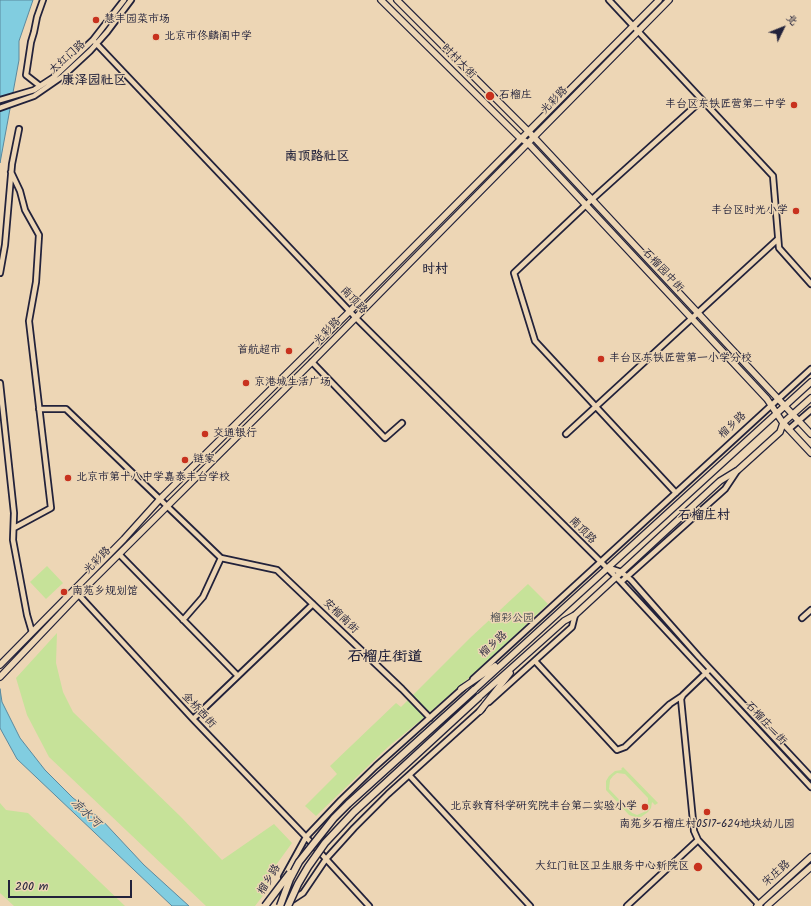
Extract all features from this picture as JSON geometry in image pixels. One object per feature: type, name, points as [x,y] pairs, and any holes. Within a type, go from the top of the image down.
[{"type":"highway","name":"榴乡路","points":[[280,906],[290,879],[299,862],[323,830],[348,804],[474,690]]},
{"type":"highway","points":[[288,906],[298,884],[325,843],[354,812],[479,697]]},
{"type":"highway","points":[[266,906],[299,862]]},
{"type":"main road","name":"时村大街","points":[[381,0],[520,138]]},
{"type":"main road","name":"时村大街","points":[[397,0],[534,138]]},
{"type":"main road","name":"光彩路","points":[[0,665],[73,589],[124,539],[160,499],[350,311],[520,138],[659,0]]},
{"type":"main road","name":"光彩路","points":[[0,677],[79,594],[356,318],[669,0]]},
{"type":"main road","name":"石榴园中街","points":[[520,138],[528,143],[767,399],[783,423],[811,452]]},
{"type":"main road","name":"石榴园中街","points":[[534,138],[811,434]]},
{"type":"main road","name":"榴乡路","points":[[474,690],[776,412],[811,382]]},
{"type":"main road","points":[[479,697],[564,621],[575,615],[609,585],[621,572],[720,481],[738,470],[780,432],[783,423],[811,398]]},
{"type":"main road","points":[[461,689],[512,655]]},
{"type":"main road","points":[[480,711],[520,661]]},
{"type":"main road","name":"宋庄路","points":[[758,905],[811,857]]},
{"type":"main road","name":"宋庄路","points":[[767,906],[811,867]]},
{"type":"street","points":[[40,86],[26,75],[31,42],[43,0]]},
{"type":"street","name":"大红门路","points":[[0,108],[34,96],[53,83],[95,42],[124,0]]},
{"type":"street","name":"大红门路","points":[[0,100],[40,86],[54,77],[107,32],[131,0]]},
{"type":"street","points":[[608,0],[773,176],[779,248],[811,284]]},
{"type":"street","name":"南顶路","points":[[95,42],[356,318],[621,582],[706,673]]},
{"type":"street","points":[[676,493],[535,341],[514,273],[591,200],[702,100]]},
{"type":"street","points":[[0,273],[5,246],[11,172],[19,129]]},
{"type":"street","points":[[11,172],[20,191],[25,210],[39,235],[36,282],[29,321],[51,508],[14,528]]},
{"type":"street","points":[[566,434],[778,240]]},
{"type":"street","points":[[312,362],[385,438],[402,423]]},
{"type":"street","name":"榴乡路","points":[[266,906],[276,892],[306,837],[371,771],[811,369]]},
{"type":"street","points":[[0,383],[14,513],[13,540],[27,615],[32,632]]},
{"type":"street","points":[[39,408],[66,409],[222,558],[203,597],[183,620]]},
{"type":"street","points":[[789,429],[811,410]]},
{"type":"street","points":[[621,582],[725,489],[738,470]]},
{"type":"street","points":[[119,554],[238,676]]},
{"type":"street","name":"安榴南街","points":[[222,558],[277,570],[402,689],[430,718]]},
{"type":"street","name":"南顶路","points":[[607,568],[621,572],[627,577],[710,669]]},
{"type":"street","name":"金桥西街","points":[[73,589],[369,906]]},
{"type":"street","points":[[193,719],[313,604]]},
{"type":"street","points":[[802,618],[811,610]]},
{"type":"street","points":[[283,906],[303,893],[326,859],[354,828],[409,775],[572,627],[575,615]]},
{"type":"street","points":[[535,661],[617,750],[625,747],[670,704],[682,696],[710,669]]},
{"type":"street","name":"石榴庄一街","points":[[710,669],[811,777]]},
{"type":"street","name":"石榴庄一街","points":[[706,673],[811,787]]},
{"type":"street","points":[[682,696],[681,701],[694,831],[698,840],[758,905]]},
{"type":"street","points":[[409,775],[530,906]]},
{"type":"street","points":[[627,906],[698,840]]},
{"type":"green space","points":[[47,566],[63,583],[46,599],[30,582]]},
{"type":"green space","name":"榴彩公园","points":[[528,584],[548,604],[480,668],[388,747],[316,816],[305,806],[337,774],[330,766],[396,703],[401,707],[470,638]]},
{"type":"green space","points":[[57,633],[56,663],[63,692],[73,712],[181,817],[222,860],[274,824],[292,843],[276,865],[265,893],[255,906],[206,906],[49,757],[27,715],[16,678]]},
{"type":"green space","points":[[623,767],[658,803],[655,805],[652,802],[651,808],[641,817],[629,815],[606,790],[606,781],[609,776],[615,771],[622,770],[621,769]],"holes":[[[617,773],[625,774],[648,798],[648,806],[644,812],[637,815],[632,813],[609,789],[610,780],[613,776]]]},
{"type":"green space","points":[[0,803],[6,810],[28,813],[125,906],[14,906],[0,893]]},
{"type":"water","points":[[0,0],[33,0],[19,41],[19,60],[0,163]]},
{"type":"water","name":"凉水河","points":[[0,689],[2,702],[20,738],[45,770],[73,798],[101,819],[144,865],[189,906],[172,906],[17,759],[0,728]]},
{"type":"place","name":"慧丰园菜市场","points":[[96,20]]},
{"type":"place","name":"北京市佟麟阁中学","points":[[156,37]]},
{"type":"place","name":"石榴庄","points":[[490,96]]},
{"type":"place","name":"丰台区东铁匠营第二中学","points":[[794,105]]},
{"type":"place","name":"丰台区时光小学","points":[[796,211]]},
{"type":"place","name":"首航超市","points":[[289,351]]},
{"type":"place","name":"丰台区东铁匠营第一小学分校","points":[[601,359]]},
{"type":"place","name":"京港城生活广场","points":[[246,383]]},
{"type":"place","name":"交通银行","points":[[205,434]]},
{"type":"place","name":"链家","points":[[185,460]]},
{"type":"place","name":"北京市第十八中学嘉泰丰台学校","points":[[68,478]]},
{"type":"place","name":"南苑乡规划馆","points":[[64,592]]},
{"type":"place","name":"北京教育科学研究院丰台第二实验小学","points":[[645,807]]},
{"type":"place","name":"南苑乡石榴庄村0517-624地块幼儿园","points":[[707,812]]},
{"type":"place","name":"大红门社区卫生服务中心新院区","points":[[698,867]]},
{"type":"district","name":"康泽园社区","points":[[94,82]]},
{"type":"district","name":"南顶路社区","points":[[317,158]]},
{"type":"district","name":"时村","points":[[435,271]]},
{"type":"district","name":"石榴庄村","points":[[704,517]]},
{"type":"district","name":"石榴庄街道","points":[[385,658]]}]
